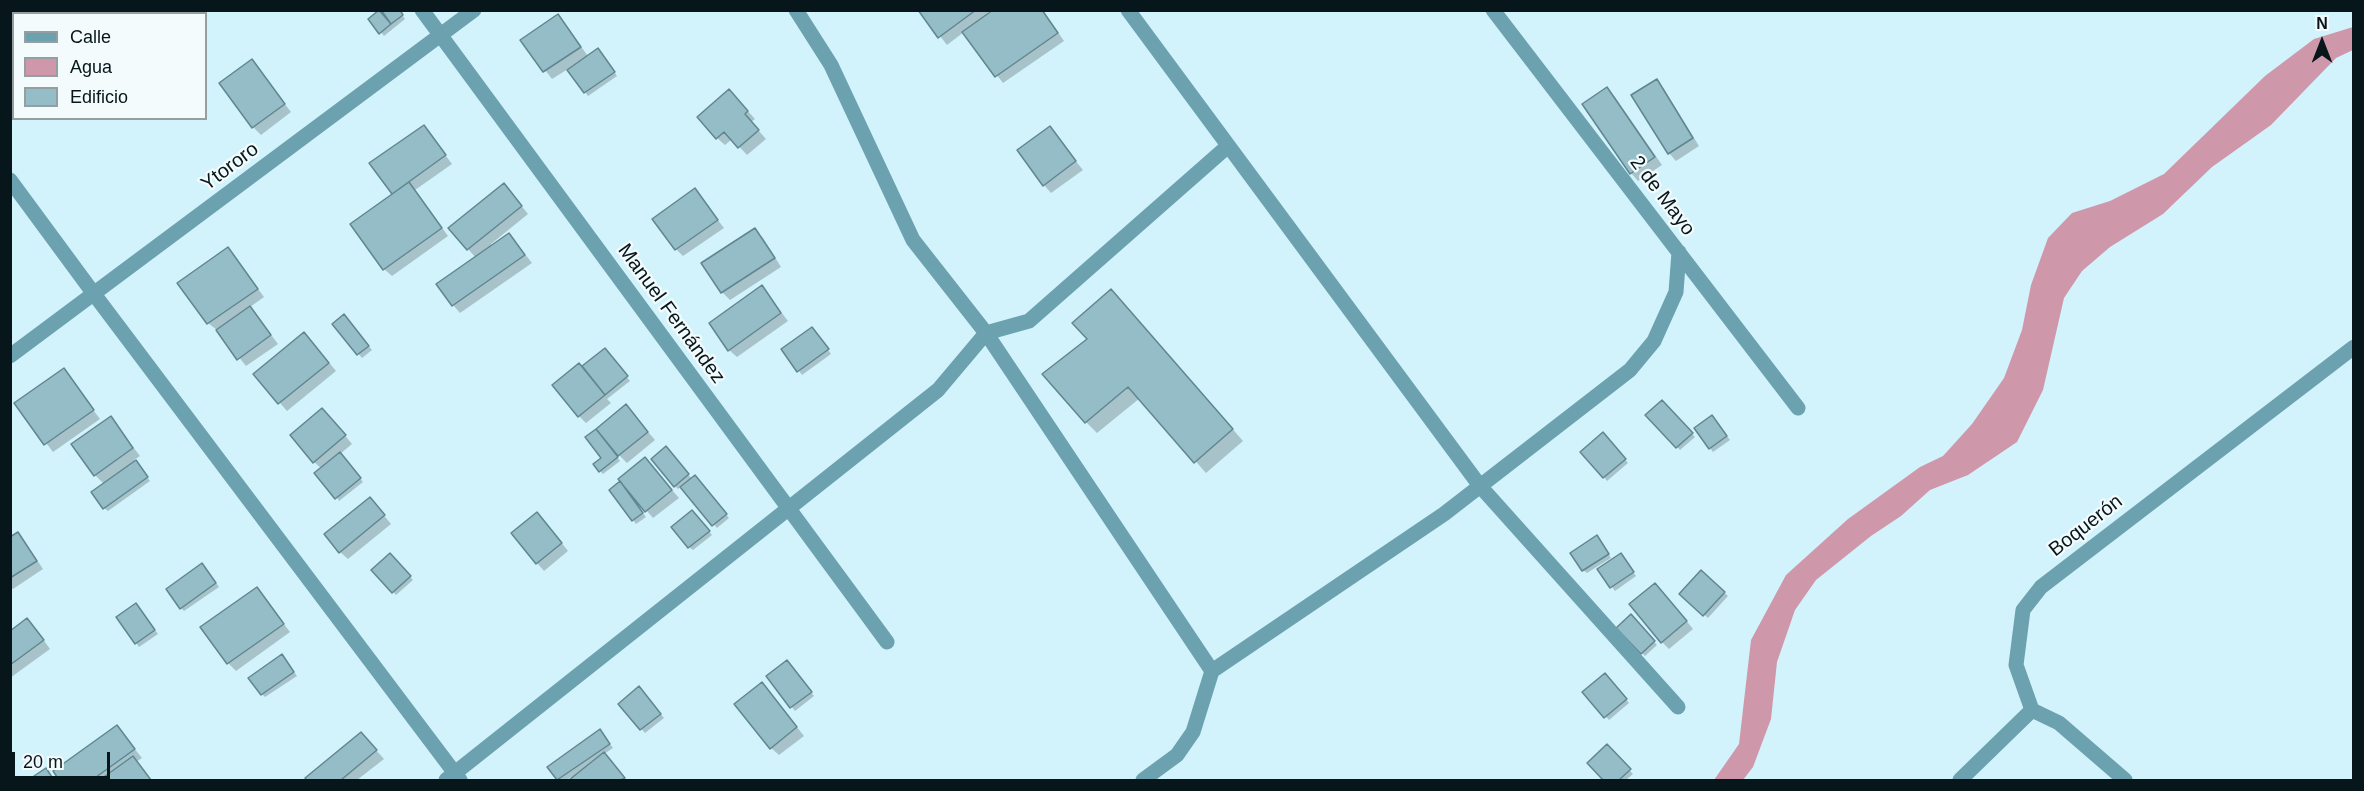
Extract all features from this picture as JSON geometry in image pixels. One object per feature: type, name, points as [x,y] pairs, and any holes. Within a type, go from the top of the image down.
[{"type":"street","name":"Manuel Fernández","points":[[422,10],[887,642]]},
{"type":"street","name":"Ytororo","points":[[10,356],[474,10]]},
{"type":"street","points":[[796,10],[831,65],[914,240],[986,333],[1212,671]]},
{"type":"street","points":[[1128,10],[1480,486],[1678,707]]},
{"type":"street","name":"2 de Mayo","points":[[1493,10],[1798,408]]},
{"type":"street","points":[[10,180],[454,778],[938,390],[986,333],[1029,321],[1228,146]]},
{"type":"street","points":[[1143,780],[1177,755],[1193,732],[1212,671],[1444,514],[1630,370],[1654,341],[1676,292],[1679,252]]},
{"type":"street","name":"Boquerón","points":[[2032,710],[2016,665],[2023,610],[2042,587],[2354,347]]},
{"type":"street","points":[[1960,780],[2032,710],[2059,723],[2125,780]]},
{"type":"water","points":[[2353,27],[2353,50],[2336,58],[2271,125],[2212,167],[2163,214],[2110,247],[2082,271],[2064,298],[2043,390],[2017,442],[1968,475],[1930,490],[1901,516],[1871,536],[1816,580],[1795,610],[1777,662],[1771,719],[1753,767],[1743,780],[1714,780],[1739,744],[1751,640],[1786,575],[1848,519],[1920,467],[1943,456],[1972,424],[2004,378],[2022,330],[2031,285],[2048,238],[2072,213],[2110,201],[2164,174],[2265,76],[2314,39]]},
{"type":"building","points":[[130,10],[164,10],[166,12],[132,12]]},
{"type":"building","points":[[379,10],[391,24],[379,34],[368,19]]},
{"type":"building","points":[[381,10],[400,10],[403,15],[391,24]]},
{"type":"building","points":[[918,10],[976,10],[938,38]]},
{"type":"building","points":[[993,10],[1042,10],[1058,33],[995,77],[962,32]]},
{"type":"building","points":[[558,14],[581,47],[543,72],[520,40]]},
{"type":"building","points":[[12,30],[12,84],[10,86],[10,31]]},
{"type":"building","points":[[598,48],[615,72],[584,93],[567,70]]},
{"type":"building","points":[[252,59],[285,104],[252,128],[219,83]]},
{"type":"building","points":[[1657,79],[1693,138],[1668,154],[1631,95]]},
{"type":"building","points":[[1607,87],[1655,157],[1630,174],[1582,104]]},
{"type":"building","points":[[729,89],[748,111],[745,114],[759,130],[738,148],[724,132],[716,139],[697,117]]},
{"type":"building","points":[[424,125],[446,155],[392,194],[369,163]]},
{"type":"building","points":[[1050,126],[1076,161],[1043,186],[1017,150]]},
{"type":"building","points":[[409,182],[442,228],[383,270],[350,224]]},
{"type":"building","points":[[504,183],[522,206],[467,250],[448,228]]},
{"type":"building","points":[[695,188],[718,220],[675,250],[652,219]]},
{"type":"building","points":[[755,228],[775,258],[721,293],[701,263]]},
{"type":"building","points":[[509,233],[525,255],[452,306],[436,284]]},
{"type":"building","points":[[228,247],[258,289],[207,324],[177,283]]},
{"type":"building","points":[[762,285],[781,313],[728,351],[709,323]]},
{"type":"building","points":[[1111,289],[1233,429],[1194,463],[1128,387],[1085,423],[1042,374],[1087,339],[1072,323]]},
{"type":"building","points":[[250,306],[271,335],[237,360],[216,330]]},
{"type":"building","points":[[344,314],[369,346],[357,355],[332,324]]},
{"type":"building","points":[[812,327],[829,349],[797,372],[781,349]]},
{"type":"building","points":[[304,332],[329,363],[278,404],[253,374]]},
{"type":"building","points":[[605,348],[628,376],[605,395],[582,366]]},
{"type":"building","points":[[579,363],[605,395],[578,417],[552,385]]},
{"type":"building","points":[[64,368],[94,410],[44,445],[14,403]]},
{"type":"building","points":[[1662,400],[1693,433],[1676,448],[1645,415]]},
{"type":"building","points":[[626,404],[648,432],[618,456],[596,429]]},
{"type":"building","points":[[322,408],[346,435],[313,463],[290,435]]},
{"type":"building","points":[[1712,415],[1727,436],[1709,449],[1694,428]]},
{"type":"building","points":[[111,416],[133,448],[94,476],[71,444]]},
{"type":"building","points":[[596,429],[618,457],[599,472],[593,464],[601,458],[585,437]]},
{"type":"building","points":[[1603,432],[1626,459],[1603,478],[1580,452]]},
{"type":"building","points":[[666,446],[689,474],[674,487],[651,459]]},
{"type":"building","points":[[340,452],[361,478],[335,499],[314,473]]},
{"type":"building","points":[[645,457],[672,490],[645,512],[618,479]]},
{"type":"building","points":[[136,460],[148,477],[103,509],[91,492]]},
{"type":"building","points":[[695,475],[727,514],[712,526],[680,487]]},
{"type":"building","points":[[620,481],[643,513],[632,521],[609,490]]},
{"type":"building","points":[[370,497],[385,515],[339,553],[324,534]]},
{"type":"building","points":[[692,510],[710,531],[688,548],[671,527]]},
{"type":"building","points":[[537,512],[562,543],[536,564],[511,533]]},
{"type":"building","points":[[18,532],[37,561],[10,578],[10,537]]},
{"type":"building","points":[[1597,535],[1609,554],[1582,571],[1570,553]]},
{"type":"building","points":[[390,553],[411,576],[392,593],[371,570]]},
{"type":"building","points":[[1621,553],[1634,572],[1610,588],[1597,569]]},
{"type":"building","points":[[202,563],[216,583],[180,609],[166,589]]},
{"type":"building","points":[[1701,570],[1725,592],[1703,616],[1679,594]]},
{"type":"building","points":[[1655,583],[1687,621],[1661,643],[1629,604]]},
{"type":"building","points":[[257,587],[284,624],[227,664],[200,627]]},
{"type":"building","points":[[136,603],[155,630],[135,644],[116,617]]},
{"type":"building","points":[[1631,614],[1655,641],[1641,654],[1616,628]]},
{"type":"building","points":[[27,618],[44,640],[10,665],[10,631]]},
{"type":"building","points":[[282,654],[294,672],[261,695],[248,678]]},
{"type":"building","points":[[787,660],[812,692],[790,708],[766,676]]},
{"type":"building","points":[[1605,673],[1627,699],[1604,718],[1582,692]]},
{"type":"building","points":[[762,682],[797,727],[770,749],[734,704]]},
{"type":"building","points":[[639,686],[661,714],[640,730],[618,704]]},
{"type":"building","points":[[117,725],[135,749],[92,780],[59,780],[53,771]]},
{"type":"building","points":[[600,729],[610,744],[557,780],[547,767]]},
{"type":"building","points":[[361,732],[377,750],[341,780],[307,780],[305,778]]},
{"type":"building","points":[[1607,744],[1631,769],[1619,780],[1603,780],[1587,763]]},
{"type":"building","points":[[604,752],[625,778],[621,780],[569,780]]},
{"type":"building","points":[[133,756],[151,780],[101,779]]},
{"type":"building","points":[[46,768],[54,780],[28,780]]}]
